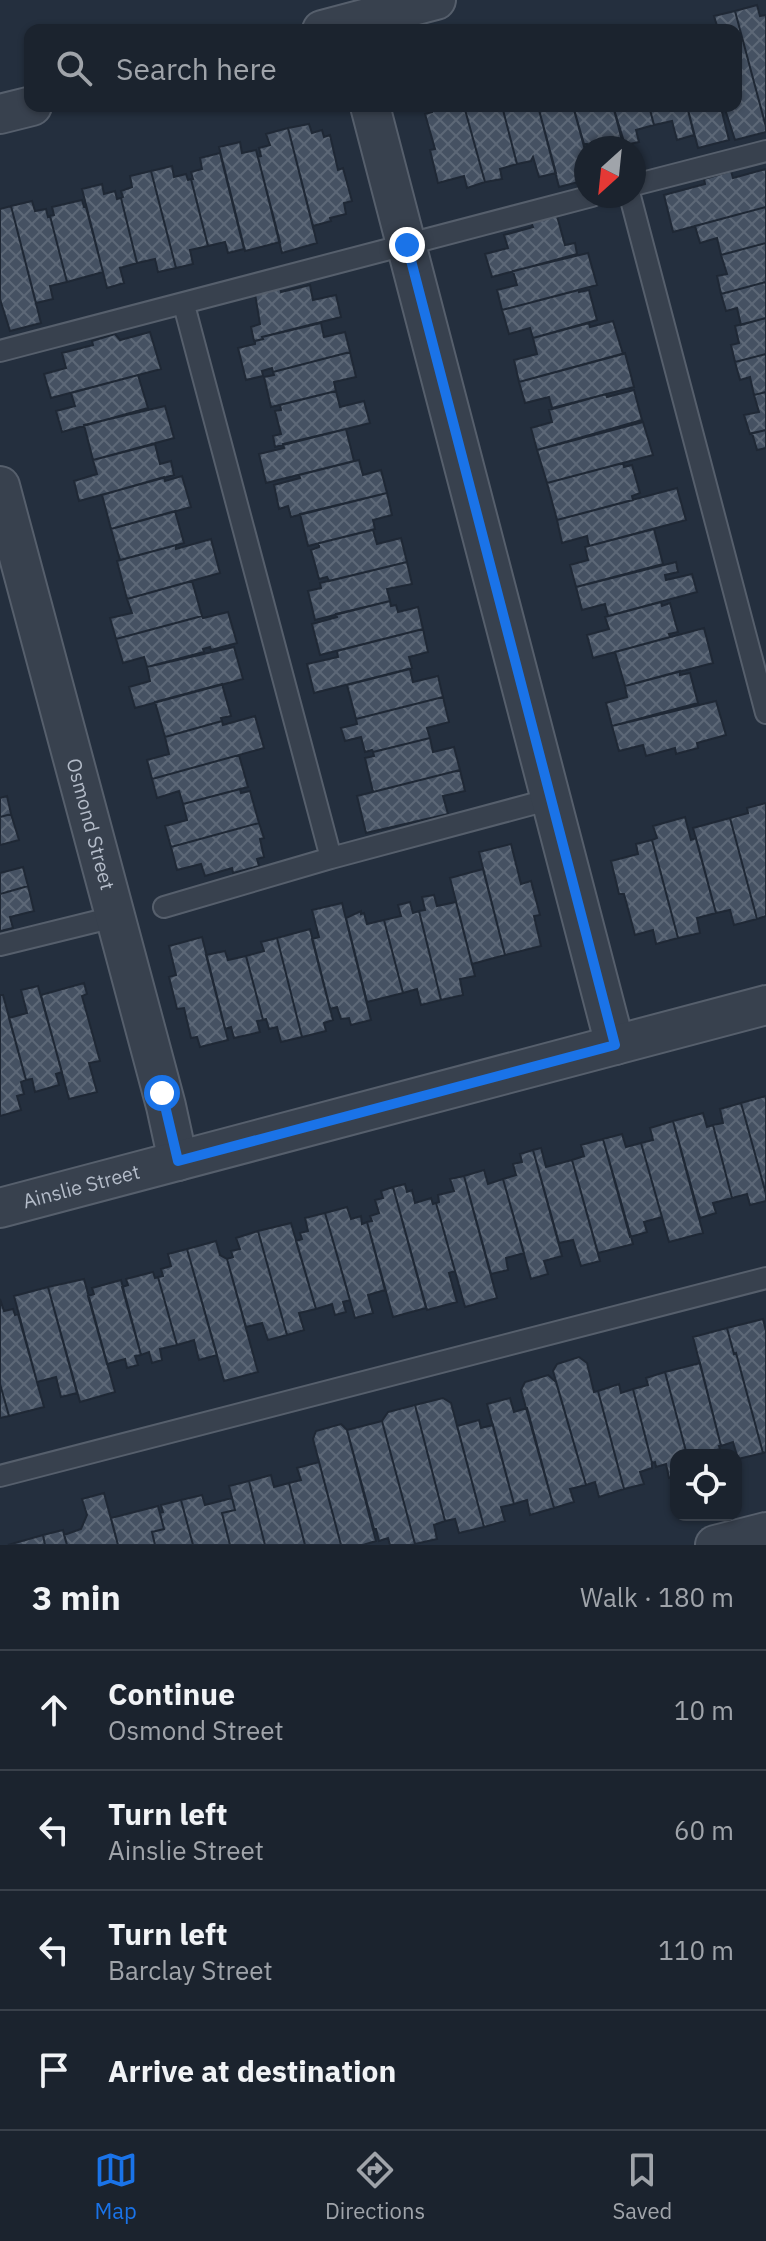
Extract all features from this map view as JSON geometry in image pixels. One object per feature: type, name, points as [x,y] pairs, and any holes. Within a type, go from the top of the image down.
[{"type":"street","points":[[353,24],[436,0]]},
{"type":"street","points":[[0,114],[24,108]]},
{"type":"street","points":[[372,112],[615,1045]]},
{"type":"street","name":"Osmond Street","points":[[0,486],[166,1106],[178,1161]]},
{"type":"street","name":"Ainslie Street","points":[[0,1208],[766,1005]]},
{"type":"street","points":[[715,1545],[766,1532]]},
{"type":"lane","points":[[646,182],[766,151]]},
{"type":"lane","points":[[0,351],[574,201]]},
{"type":"lane","points":[[633,208],[766,713]]},
{"type":"lane","points":[[184,305],[331,858]]},
{"type":"lane","points":[[164,907],[551,799]]},
{"type":"lane","points":[[0,945],[114,917]]},
{"type":"lane","points":[[0,1476],[766,1278]]},
{"type":"building","points":[[757,5],[760,16],[766,15],[766,127],[742,37],[742,24],[738,24],[735,11]]},
{"type":"building","points":[[735,11],[738,24],[716,24],[714,16]]},
{"type":"building","points":[[742,37],[766,132],[735,140],[726,112],[742,112]]},
{"type":"building","points":[[466,112],[485,182],[467,188],[464,176],[438,183],[430,150],[435,149],[425,114]]},
{"type":"building","points":[[466,112],[504,112],[517,164],[500,169],[502,179],[485,182]]},
{"type":"building","points":[[504,112],[540,112],[556,173],[539,177],[533,157],[531,161],[517,164]]},
{"type":"building","points":[[540,112],[575,112],[581,136],[574,136],[574,183],[559,187]]},
{"type":"building","points":[[575,112],[615,112],[621,136],[582,136]]},
{"type":"building","points":[[615,112],[651,112],[654,125],[636,130],[638,136],[622,136]]},
{"type":"building","points":[[651,112],[688,112],[694,135],[677,140],[672,121],[654,125]]},
{"type":"building","points":[[689,112],[722,112],[729,140],[698,148]]},
{"type":"building","points":[[309,124],[312,133],[322,130],[324,137],[330,135],[338,170],[343,168],[352,201],[344,203],[346,214],[313,226],[288,128]]},
{"type":"building","points":[[288,128],[317,243],[282,253],[258,157],[261,156],[259,148],[270,145],[266,134]]},
{"type":"building","points":[[240,142],[242,153],[256,150],[280,242],[245,251],[219,147]]},
{"type":"building","points":[[220,153],[244,249],[228,253],[225,242],[208,246],[191,179],[191,172],[202,169],[200,158]]},
{"type":"building","points":[[172,166],[174,177],[186,174],[188,180],[191,179],[208,246],[190,250],[193,264],[176,268],[151,171]]},
{"type":"building","points":[[766,169],[766,207],[673,232],[664,195],[705,184],[704,179],[731,171],[733,178]]},
{"type":"building","points":[[151,171],[176,268],[158,272],[155,259],[137,263],[121,198],[121,191],[132,187],[130,176]]},
{"type":"building","points":[[102,184],[104,194],[115,191],[117,199],[121,198],[137,263],[120,268],[124,283],[107,288],[82,189]]},
{"type":"building","points":[[82,200],[103,272],[67,282],[50,216],[54,215],[52,207]]},
{"type":"building","points":[[32,201],[35,211],[46,209],[50,216],[67,282],[50,286],[53,299],[36,303],[11,206]]},
{"type":"building","points":[[11,206],[41,323],[10,331],[0,299],[0,209]]},
{"type":"building","points":[[766,207],[766,243],[721,255],[717,238],[700,243],[695,226]]},
{"type":"building","points":[[557,216],[565,245],[575,243],[577,254],[492,277],[485,254],[508,248],[504,235],[533,227],[531,222]]},
{"type":"building","points":[[766,243],[766,282],[721,294],[717,276],[727,274],[721,255]]},
{"type":"building","points":[[588,253],[597,285],[502,310],[497,290],[517,285],[513,271]]},
{"type":"building","points":[[766,282],[766,318],[741,325],[737,308],[726,311],[721,294]]},
{"type":"building","points":[[310,285],[313,300],[336,295],[341,317],[254,341],[251,327],[260,324],[255,294]]},
{"type":"building","points":[[589,290],[597,320],[533,338],[530,328],[509,334],[502,310]]},
{"type":"building","points":[[766,318],[766,354],[735,362],[731,345],[739,343],[735,326]]},
{"type":"building","points":[[613,321],[623,354],[519,382],[514,360],[537,354],[533,338],[589,323],[590,327]]},
{"type":"building","points":[[321,323],[324,337],[345,332],[350,352],[273,372],[272,368],[262,371],[263,376],[246,380],[238,348],[255,344],[262,337]]},
{"type":"building","points":[[150,332],[161,369],[51,398],[44,374],[66,368],[62,353],[93,345],[92,341],[115,334],[120,340]]},
{"type":"building","points":[[350,352],[356,377],[334,382],[336,391],[271,407],[264,377]]},
{"type":"building","points":[[625,353],[634,387],[552,408],[549,397],[525,403],[519,382]]},
{"type":"building","points":[[766,354],[766,392],[754,395],[750,377],[740,380],[735,362]]},
{"type":"building","points":[[138,375],[148,408],[62,432],[56,411],[75,406],[71,393]]},
{"type":"building","points":[[634,390],[642,420],[537,450],[531,428],[552,422],[549,410],[606,394],[607,397]]},
{"type":"building","points":[[336,391],[340,407],[364,401],[370,423],[275,447],[273,436],[281,434],[275,411],[281,410],[280,405]]},
{"type":"building","points":[[766,392],[766,430],[750,434],[744,415],[759,412],[754,395]]},
{"type":"building","points":[[165,406],[174,438],[93,460],[84,425]]},
{"type":"building","points":[[643,422],[653,455],[547,483],[537,450]]},
{"type":"building","points":[[346,429],[354,461],[266,483],[259,454],[284,448],[283,444]]},
{"type":"building","points":[[766,430],[766,448],[757,450],[752,433]]},
{"type":"building","points":[[155,444],[160,464],[171,461],[174,475],[79,501],[74,481],[97,474],[93,460]]},
{"type":"building","points":[[359,460],[363,475],[381,470],[387,493],[291,517],[288,506],[279,509],[274,485],[300,478],[299,475]]},
{"type":"building","points":[[623,463],[624,467],[632,465],[640,493],[632,496],[633,500],[557,520],[547,483]]},
{"type":"building","points":[[182,476],[191,507],[111,529],[102,495],[164,477],[165,481]]},
{"type":"building","points":[[677,488],[686,520],[589,546],[587,536],[562,543],[557,520]]},
{"type":"building","points":[[387,493],[392,515],[373,520],[375,529],[308,546],[300,514]]},
{"type":"building","points":[[175,511],[184,543],[120,560],[111,529]]},
{"type":"building","points":[[654,529],[663,564],[576,587],[570,565],[588,560],[585,547]]},
{"type":"building","points":[[373,530],[377,544],[401,538],[407,562],[329,581],[327,577],[319,579],[311,550],[319,547],[319,543]]},
{"type":"building","points":[[211,539],[220,573],[127,599],[117,561]]},
{"type":"building","points":[[407,562],[412,584],[387,589],[390,601],[315,620],[308,591],[321,588],[320,583]]},
{"type":"building","points":[[676,562],[678,572],[665,575],[666,580],[692,574],[697,592],[608,616],[605,604],[582,610],[576,587]]},
{"type":"building","points":[[192,581],[202,616],[116,639],[110,618],[132,613],[127,599]]},
{"type":"building","points":[[390,601],[391,606],[396,605],[398,612],[418,607],[423,629],[320,655],[312,624],[337,617],[336,614]]},
{"type":"building","points":[[661,602],[662,606],[670,603],[678,632],[669,634],[670,637],[593,658],[587,635],[609,629],[605,617]]},
{"type":"building","points":[[228,612],[237,643],[211,650],[210,647],[203,649],[204,652],[147,667],[144,657],[123,663],[116,639]]},
{"type":"building","points":[[704,628],[713,663],[625,686],[615,652]]},
{"type":"building","points":[[423,629],[428,652],[409,657],[412,668],[314,693],[307,664],[338,657],[337,651]]},
{"type":"building","points":[[234,647],[243,679],[135,708],[129,687],[150,681],[147,667]]},
{"type":"building","points":[[410,669],[413,682],[438,676],[443,697],[356,719],[347,685]]},
{"type":"building","points":[[680,671],[680,675],[690,673],[698,703],[612,726],[606,703],[627,697],[625,686]]},
{"type":"building","points":[[222,684],[231,716],[165,737],[155,702]]},
{"type":"building","points":[[443,697],[449,722],[427,728],[430,738],[373,752],[365,752],[361,737],[345,741],[341,728],[357,724],[356,719]]},
{"type":"building","points":[[716,701],[726,735],[697,743],[698,748],[676,754],[675,748],[646,756],[643,745],[619,751],[612,726]]},
{"type":"building","points":[[255,716],[264,748],[152,779],[147,760],[169,754],[165,737],[222,721],[223,725]]},
{"type":"building","points":[[430,738],[433,752],[454,747],[460,770],[373,792],[365,758],[374,756],[373,752]]},
{"type":"building","points":[[239,755],[248,787],[183,804],[179,791],[157,798],[152,779]]},
{"type":"building","points":[[460,770],[465,791],[443,796],[448,814],[366,833],[357,796]]},
{"type":"building","points":[[240,789],[241,793],[250,791],[259,823],[171,847],[165,826],[187,820],[183,804]]},
{"type":"building","points":[[7,796],[11,814],[0,817],[0,798]]},
{"type":"building","points":[[766,803],[766,916],[757,919],[730,818],[748,813],[747,808]]},
{"type":"building","points":[[11,814],[19,840],[0,845],[0,817]]},
{"type":"building","points":[[685,817],[691,840],[696,838],[716,913],[697,918],[700,933],[678,938],[652,840],[657,838],[653,826]]},
{"type":"building","points":[[730,818],[757,919],[734,925],[730,910],[716,913],[693,828]]},
{"type":"building","points":[[259,823],[264,838],[260,839],[264,857],[257,859],[259,866],[233,873],[232,868],[205,876],[201,864],[177,870],[171,847]]},
{"type":"building","points":[[652,840],[678,938],[656,944],[653,930],[635,935],[624,894],[619,894],[611,861],[638,854],[636,844]]},
{"type":"building","points":[[511,844],[521,884],[531,881],[540,915],[534,916],[541,946],[505,955],[479,852]]},
{"type":"building","points":[[23,867],[28,886],[0,894],[0,873]]},
{"type":"building","points":[[483,869],[505,955],[472,964],[450,878]]},
{"type":"building","points":[[28,886],[34,911],[10,917],[13,928],[0,931],[0,894]]},
{"type":"building","points":[[434,895],[437,906],[456,902],[475,976],[460,979],[463,995],[441,1000],[419,911],[425,910],[422,897]]},
{"type":"building","points":[[410,902],[413,913],[419,911],[441,1000],[421,1005],[417,989],[403,993],[384,920],[401,916],[398,905]]},
{"type":"building","points":[[342,903],[371,1020],[351,1025],[349,1018],[341,1019],[337,1007],[330,1009],[312,939],[319,937],[312,910]]},
{"type":"building","points":[[361,911],[367,924],[384,920],[403,993],[367,1002],[346,918]]},
{"type":"building","points":[[310,929],[333,1020],[324,1023],[326,1031],[302,1037],[277,938]]},
{"type":"building","points":[[202,937],[228,1040],[200,1047],[197,1037],[191,1038],[184,1008],[177,1009],[169,977],[176,975],[169,946]]},
{"type":"building","points":[[277,938],[302,1037],[281,1042],[277,1027],[269,1029],[266,1019],[263,1020],[246,956],[264,951],[261,942]]},
{"type":"building","points":[[225,951],[228,960],[246,956],[263,1020],[257,1021],[260,1032],[234,1038],[231,1027],[225,1029],[206,955]]},
{"type":"building","points":[[84,983],[87,994],[82,996],[100,1061],[89,1063],[97,1092],[69,1099],[41,995]]},
{"type":"building","points":[[38,986],[62,1072],[56,1074],[59,1085],[35,1092],[32,1079],[26,1080],[9,1018],[27,1013],[21,990]]},
{"type":"building","points":[[0,995],[3,995],[26,1080],[21,1082],[24,1094],[17,1096],[21,1110],[0,1116]]},
{"type":"building","points":[[766,1096],[766,1194],[741,1103]]},
{"type":"building","points":[[741,1103],[766,1194],[766,1201],[750,1205],[747,1194],[732,1198],[713,1125],[723,1123],[720,1109]]},
{"type":"building","points":[[703,1113],[707,1127],[713,1125],[732,1198],[713,1203],[716,1213],[700,1218],[673,1121]]},
{"type":"building","points":[[673,1121],[703,1233],[669,1242],[641,1143],[653,1140],[650,1128]]},
{"type":"building","points":[[622,1134],[626,1147],[641,1143],[662,1217],[644,1222],[647,1232],[630,1237],[603,1139]]},
{"type":"building","points":[[603,1139],[633,1244],[598,1253],[572,1160],[584,1156],[581,1145]]},
{"type":"building","points":[[541,1148],[546,1167],[572,1160],[600,1261],[581,1266],[573,1240],[559,1243],[533,1150]]},
{"type":"building","points":[[533,1150],[562,1256],[544,1261],[548,1274],[531,1279],[503,1179],[516,1175],[513,1164],[522,1162],[520,1154]]},
{"type":"building","points":[[484,1170],[488,1184],[503,1179],[524,1253],[506,1258],[508,1270],[491,1274],[464,1176]]},
{"type":"building","points":[[464,1176],[497,1298],[465,1307],[436,1203],[439,1202],[438,1195],[454,1191],[450,1179]]},
{"type":"building","points":[[405,1184],[407,1192],[412,1190],[415,1203],[431,1198],[433,1204],[436,1203],[455,1271],[449,1273],[457,1302],[427,1310],[393,1187]]},
{"type":"building","points":[[393,1187],[426,1308],[393,1317],[367,1222],[372,1221],[370,1216],[379,1213],[375,1200],[383,1198],[381,1191]]},
{"type":"building","points":[[347,1207],[351,1219],[361,1216],[362,1224],[367,1222],[385,1290],[368,1295],[373,1313],[355,1318],[325,1213]]},
{"type":"building","points":[[325,1213],[350,1300],[343,1302],[346,1312],[335,1315],[332,1304],[316,1309],[296,1241],[302,1239],[300,1233],[308,1231],[305,1218]]},
{"type":"building","points":[[291,1223],[316,1309],[299,1313],[304,1330],[287,1335],[258,1231]]},
{"type":"building","points":[[258,1231],[287,1335],[268,1340],[262,1323],[246,1327],[227,1259],[233,1257],[231,1251],[240,1249],[236,1238]]},
{"type":"building","points":[[216,1241],[220,1255],[227,1259],[258,1372],[224,1381],[187,1249]]},
{"type":"building","points":[[187,1249],[217,1355],[199,1360],[194,1340],[177,1345],[158,1277],[163,1276],[161,1269],[171,1266],[168,1254]]},
{"type":"building","points":[[153,1272],[155,1278],[158,1277],[177,1345],[160,1349],[162,1360],[152,1363],[149,1352],[141,1355],[122,1287],[128,1285],[126,1279]]},
{"type":"building","points":[[84,1279],[115,1392],[80,1402],[48,1287]]},
{"type":"building","points":[[121,1280],[141,1355],[135,1356],[138,1365],[127,1368],[125,1359],[107,1364],[88,1296],[94,1294],[92,1288]]},
{"type":"building","points":[[48,1287],[77,1393],[61,1397],[56,1377],[37,1382],[14,1296]]},
{"type":"building","points":[[0,1299],[4,1311],[13,1309],[15,1315],[18,1314],[44,1407],[9,1416],[0,1384]]},
{"type":"building","points":[[763,1319],[766,1331],[766,1452],[763,1453],[727,1328]]},
{"type":"building","points":[[727,1328],[763,1453],[742,1458],[742,1449],[735,1449],[733,1442],[721,1446],[693,1337]]},
{"type":"building","points":[[579,1357],[587,1363],[594,1392],[598,1391],[624,1489],[599,1497],[595,1482],[586,1485],[553,1371],[557,1364]]},
{"type":"building","points":[[700,1363],[720,1449],[685,1449],[665,1372]]},
{"type":"building","points":[[665,1372],[685,1449],[670,1449],[669,1478],[666,1464],[656,1467],[655,1462],[652,1463],[633,1389],[648,1385],[646,1378]]},
{"type":"building","points":[[548,1375],[556,1382],[586,1485],[570,1489],[574,1502],[554,1508],[521,1390],[525,1382]]},
{"type":"building","points":[[0,1384],[9,1416],[0,1418]]},
{"type":"building","points":[[619,1384],[621,1393],[633,1389],[652,1463],[652,1468],[640,1472],[644,1484],[624,1489],[598,1391]]},
{"type":"building","points":[[443,1398],[451,1403],[484,1527],[459,1533],[455,1519],[445,1521],[415,1405]]},
{"type":"building","points":[[510,1398],[514,1412],[527,1408],[554,1508],[530,1515],[527,1500],[514,1504],[487,1404]]},
{"type":"building","points":[[415,1405],[445,1521],[434,1525],[437,1539],[415,1544],[382,1421],[388,1412]]},
{"type":"building","points":[[479,1420],[481,1428],[493,1425],[514,1504],[501,1507],[505,1521],[484,1527],[457,1426]]},
{"type":"building","points":[[382,1421],[415,1544],[412,1545],[390,1545],[388,1538],[379,1541],[347,1430]]},
{"type":"building","points":[[341,1424],[347,1430],[376,1541],[363,1545],[341,1545],[313,1439],[316,1431]]},
{"type":"building","points":[[319,1462],[341,1545],[305,1545],[289,1483],[301,1480],[297,1468]]},
{"type":"building","points":[[271,1475],[274,1487],[289,1483],[305,1545],[265,1545],[249,1481]]},
{"type":"building","points":[[249,1481],[265,1545],[230,1545],[222,1513],[235,1510],[229,1486]]},
{"type":"building","points":[[104,1493],[118,1545],[67,1545],[64,1535],[81,1529],[87,1515],[82,1499]]},
{"type":"building","points":[[202,1495],[205,1505],[232,1498],[235,1510],[222,1513],[230,1545],[193,1545],[181,1500]]},
{"type":"building","points":[[181,1500],[193,1545],[155,1545],[152,1532],[164,1529],[161,1505]]},
{"type":"building","points":[[158,1506],[164,1529],[152,1532],[155,1545],[118,1545],[111,1518]]},
{"type":"building","points":[[63,1530],[67,1545],[45,1545],[43,1535]]},
{"type":"building","points":[[43,1535],[45,1545],[8,1545]]},
{"type":"route","points":[[162,1093],[178,1161],[615,1045],[407,245]]}]
